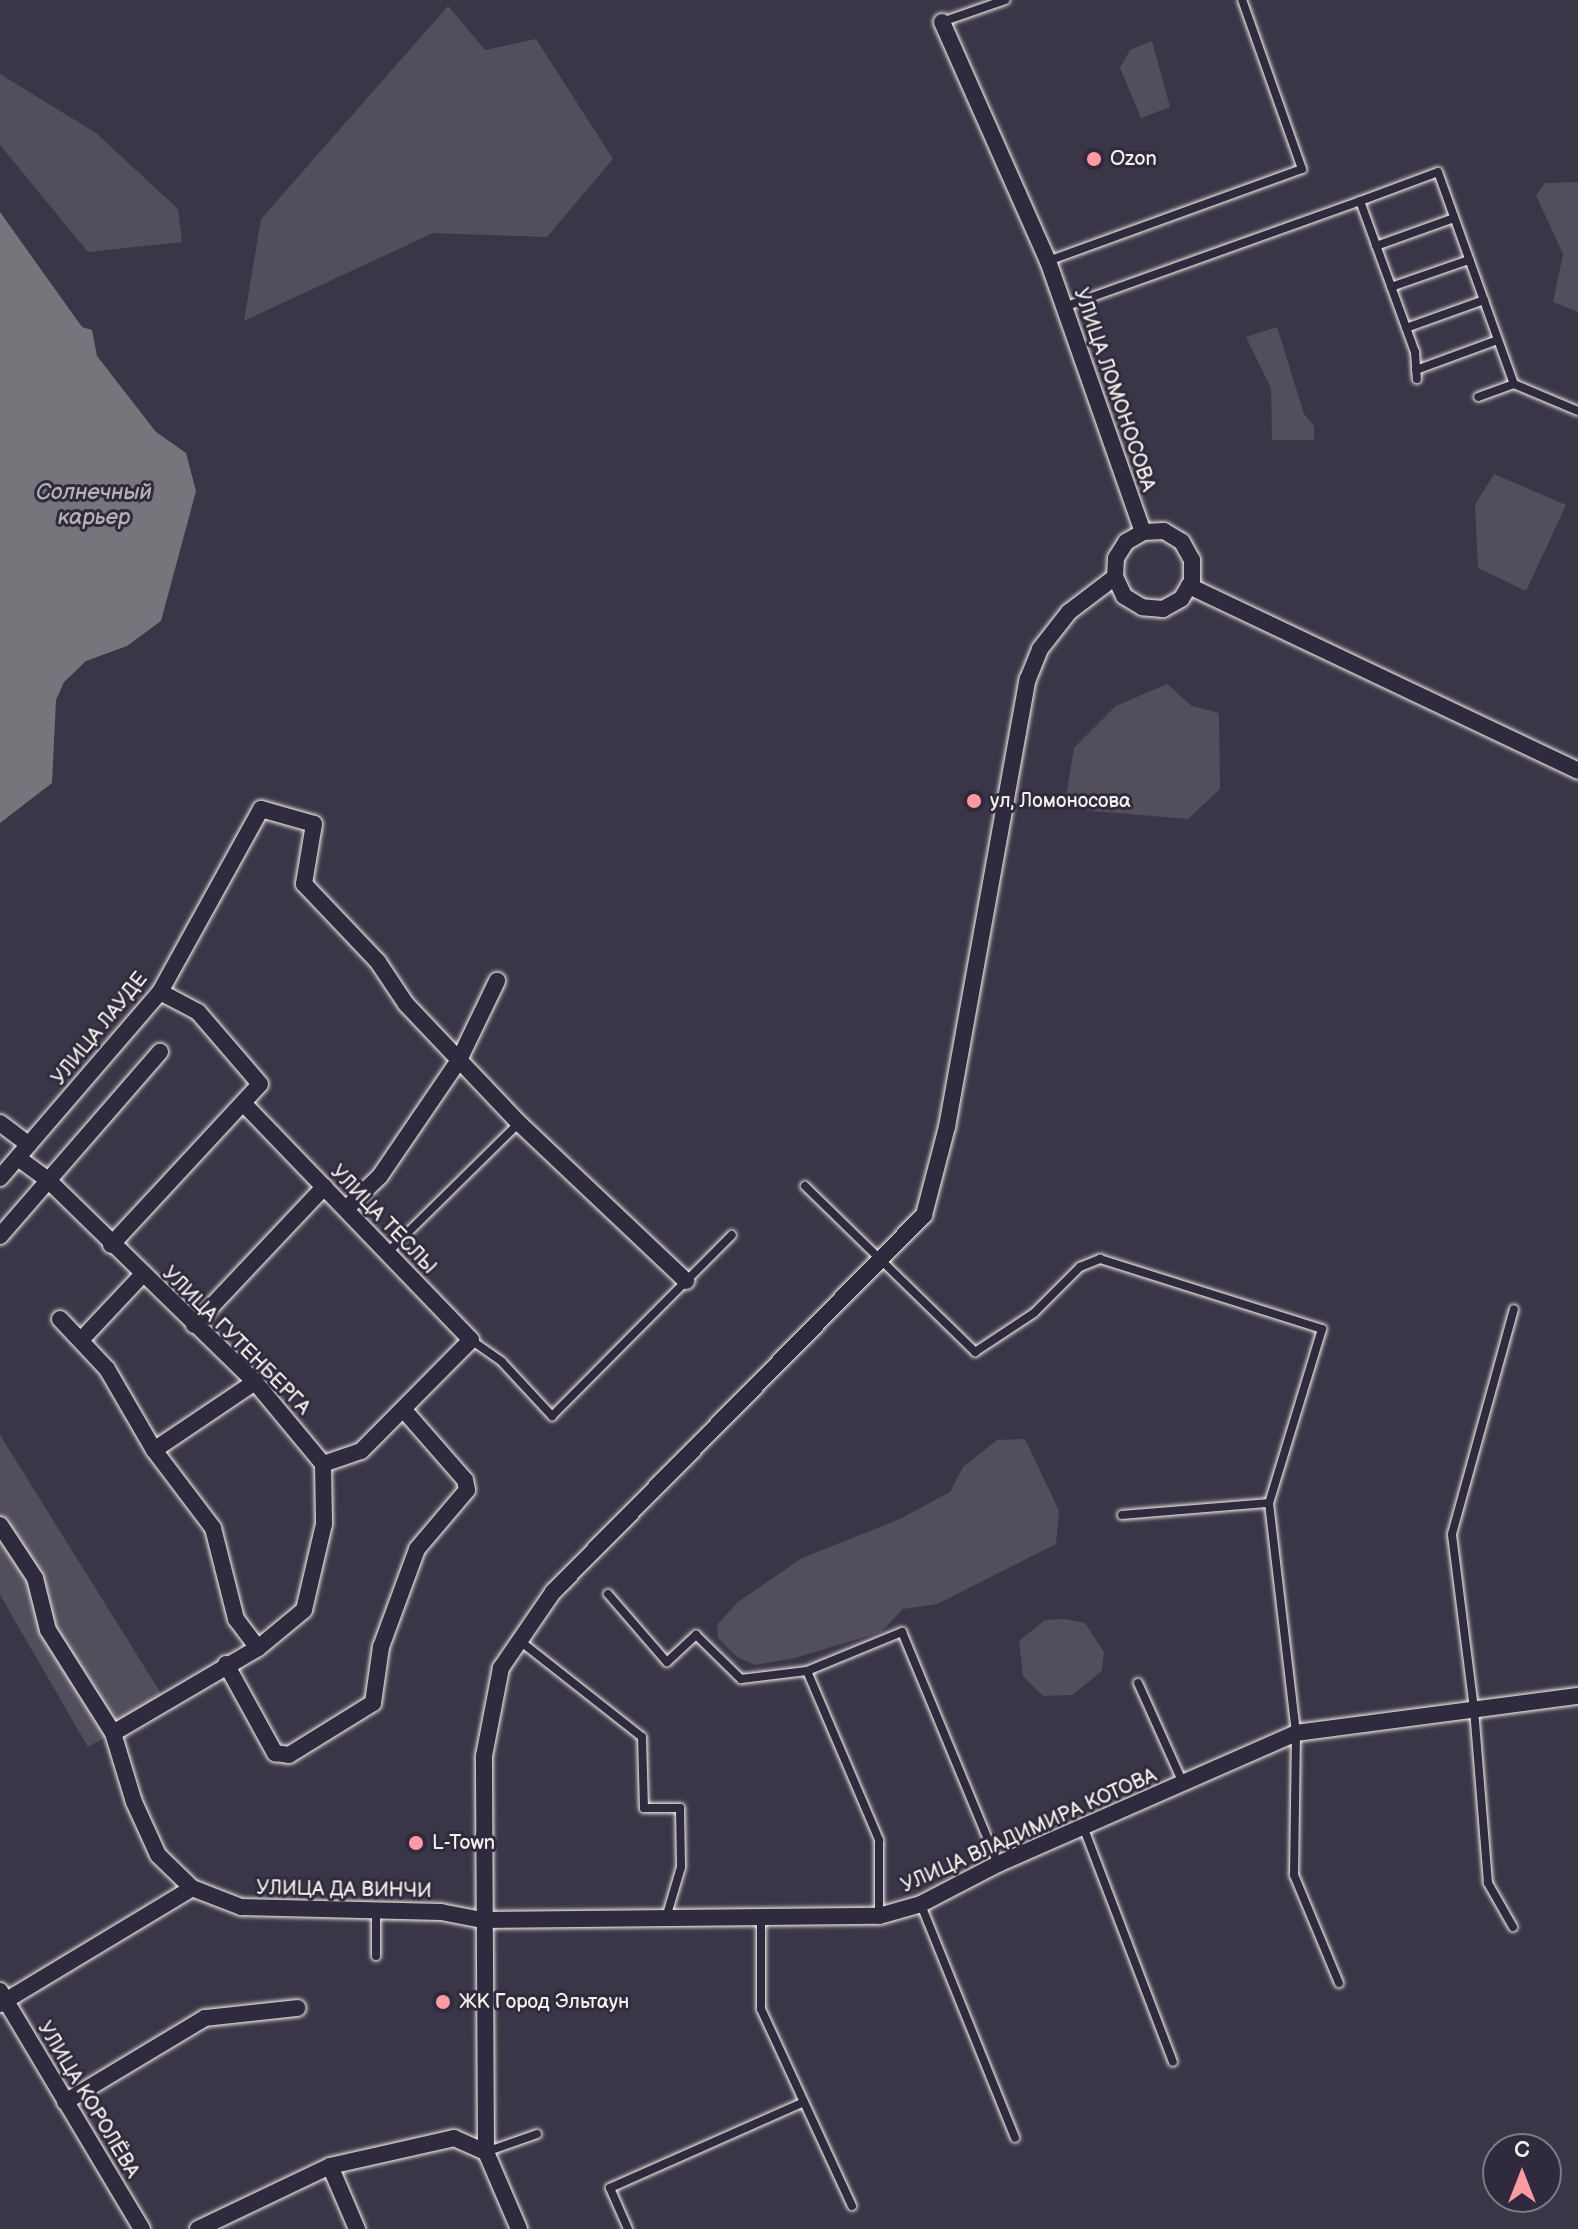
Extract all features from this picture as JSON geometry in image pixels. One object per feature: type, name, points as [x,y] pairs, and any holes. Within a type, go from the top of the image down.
[{"type":"street","name":"УЛИЦА ЛОМОНОСОВА","points":[[942,22],[1048,261],[1143,532]]},
{"type":"street","points":[[1164,531],[1182,542],[1192,560],[1189,586],[1181,599],[1163,609],[1142,607],[1124,596],[1115,577],[1116,558],[1126,542],[1143,532],[1164,531]]},
{"type":"street","points":[[519,2229],[486,2152],[482,1920],[484,1756],[501,1668],[553,1592],[924,1215],[938,1167],[1028,679],[1040,649],[1069,612],[1115,577]]},
{"type":"street","points":[[1189,586],[1578,771]]},
{"type":"street","name":"УЛИЦА ЛАУДЕ","points":[[0,1178],[160,992],[261,809],[314,824],[304,884],[378,962],[406,1004],[459,1060]]},
{"type":"street","points":[[346,1209],[380,1176],[459,1060],[497,981]]},
{"type":"street","points":[[111,1245],[260,1084],[198,1012],[160,992]]},
{"type":"street","points":[[0,1236],[160,1052]]},
{"type":"street","points":[[459,1060],[519,1123],[686,1281]]},
{"type":"street","name":"УЛИЦА ТЕСЛЫ","points":[[244,1104],[471,1340]]},
{"type":"street","name":"УЛИЦА ГУТЕНБЕРГА","points":[[0,1123],[47,1179],[111,1245],[255,1382],[323,1464]]},
{"type":"street","points":[[194,1325],[324,1187]]},
{"type":"street","points":[[81,1340],[142,1275]]},
{"type":"street","points":[[60,1319],[107,1369],[154,1450],[213,1528],[236,1619],[258,1648]]},
{"type":"street","points":[[113,1733],[258,1648],[304,1610],[324,1524],[323,1464],[361,1451],[471,1340]]},
{"type":"street","points":[[154,1450],[255,1382]]},
{"type":"street","points":[[226,1664],[275,1753],[289,1755],[373,1703],[381,1647],[417,1549],[467,1490],[465,1480],[404,1410]]},
{"type":"street","name":"УЛИЦА ДА ВИНЧИ","points":[[0,1525],[35,1578],[48,1630],[113,1733],[134,1802],[158,1855],[192,1888],[241,1907],[441,1912],[482,1920]]},
{"type":"street","name":"УЛИЦА ВЛАДИМИРА КОТОВА","points":[[482,1920],[761,1920],[879,1916],[921,1904],[998,1864],[1084,1829],[1296,1733],[1578,1696]]},
{"type":"street","points":[[2,1998],[192,1888]]},
{"type":"street","name":"УЛИЦА КОРОЛЁВА","points":[[2,1998],[142,2229]]},
{"type":"street","points":[[65,2102],[205,2018],[297,2008]]},
{"type":"street","points":[[198,2229],[330,2166],[454,2138],[486,2152]]},
{"type":"street","points":[[330,2166],[357,2229]]},
{"type":"lane","points":[[942,22],[1005,0]]},
{"type":"lane","points":[[1048,261],[1302,169],[1242,0]]},
{"type":"lane","points":[[1064,307],[1438,172],[1514,384]]},
{"type":"lane","points":[[1360,201],[1406,328],[1416,374],[1498,340]]},
{"type":"lane","points":[[1376,246],[1454,218]]},
{"type":"lane","points":[[1391,287],[1469,260]]},
{"type":"lane","points":[[1406,328],[1484,300]]},
{"type":"lane","points":[[1478,397],[1514,384],[1578,411]]},
{"type":"lane","points":[[387,1253],[519,1123]]},
{"type":"lane","points":[[805,1186],[884,1259],[921,1303],[975,1352],[1034,1313],[1080,1267],[1100,1259],[1322,1329],[1269,1503],[1296,1733],[1294,1875],[1339,1983]]},
{"type":"lane","points":[[471,1340],[502,1362],[552,1416],[732,1235]]},
{"type":"lane","points":[[1513,1927],[1488,1883],[1474,1709],[1452,1534],[1514,1309]]},
{"type":"lane","points":[[1122,1515],[1269,1503]]},
{"type":"lane","points":[[608,1594],[667,1662],[696,1635],[741,1679],[807,1671],[902,1632],[998,1864]]},
{"type":"lane","points":[[520,1640],[642,1737],[644,1808],[680,1808],[681,1867],[665,1919]]},
{"type":"lane","points":[[807,1671],[879,1840],[879,1916]]},
{"type":"lane","points":[[1138,1683],[1183,1784]]},
{"type":"lane","points":[[1084,1829],[1173,2062]]},
{"type":"lane","points":[[921,1904],[1015,2138]]},
{"type":"lane","points":[[376,1911],[376,1956]]},
{"type":"lane","points":[[761,1920],[761,2009],[852,2206]]},
{"type":"lane","points":[[628,2229],[610,2188],[804,2102]]},
{"type":"lane","points":[[486,2152],[537,2134]]},
{"type":"shaded area","points":[[448,6],[485,50],[536,39],[613,159],[547,237],[433,233],[244,321],[261,219]]},
{"type":"shaded area","points":[[1152,41],[1170,107],[1141,118],[1120,68],[1130,50]]},
{"type":"shaded area","points":[[0,74],[96,133],[178,209],[182,242],[88,252],[0,145]]},
{"type":"shaded area","points":[[1578,182],[1578,312],[1553,302],[1563,254],[1536,195],[1545,183]]},
{"type":"shaded area","points":[[1277,327],[1304,414],[1314,426],[1314,440],[1272,440],[1271,388],[1246,337]]},
{"type":"shaded area","points":[[1494,474],[1566,505],[1526,591],[1478,568],[1475,505]]},
{"type":"shaded area","points":[[1167,684],[1192,706],[1219,713],[1220,789],[1188,819],[1092,811],[1065,803],[1074,748],[1116,706]]},
{"type":"shaded area","points":[[0,1435],[167,1703],[88,1747],[0,1595]]},
{"type":"shaded area","points":[[1025,1439],[1059,1511],[1056,1544],[937,1604],[903,1609],[881,1632],[795,1658],[755,1665],[737,1657],[718,1638],[717,1625],[738,1602],[802,1558],[900,1519],[950,1492],[963,1467],[997,1440]]},
{"type":"shaded area","points":[[1065,1619],[1085,1623],[1104,1652],[1102,1671],[1072,1695],[1043,1696],[1023,1676],[1019,1641],[1045,1620]]},
{"type":"water","name":"Солнечный карьер","points":[[0,212],[82,327],[92,330],[97,356],[156,432],[186,453],[196,491],[161,621],[127,646],[86,661],[64,682],[56,700],[52,783],[0,823]]},
{"type":"place","name":"Ozon","points":[[1094,159]]},
{"type":"place","name":"ул, Ломоносова","points":[[974,801]]},
{"type":"place","name":"L-Town","points":[[416,1843]]},
{"type":"place","name":"ЖК Город Эльтаун","points":[[443,2002]]}]
